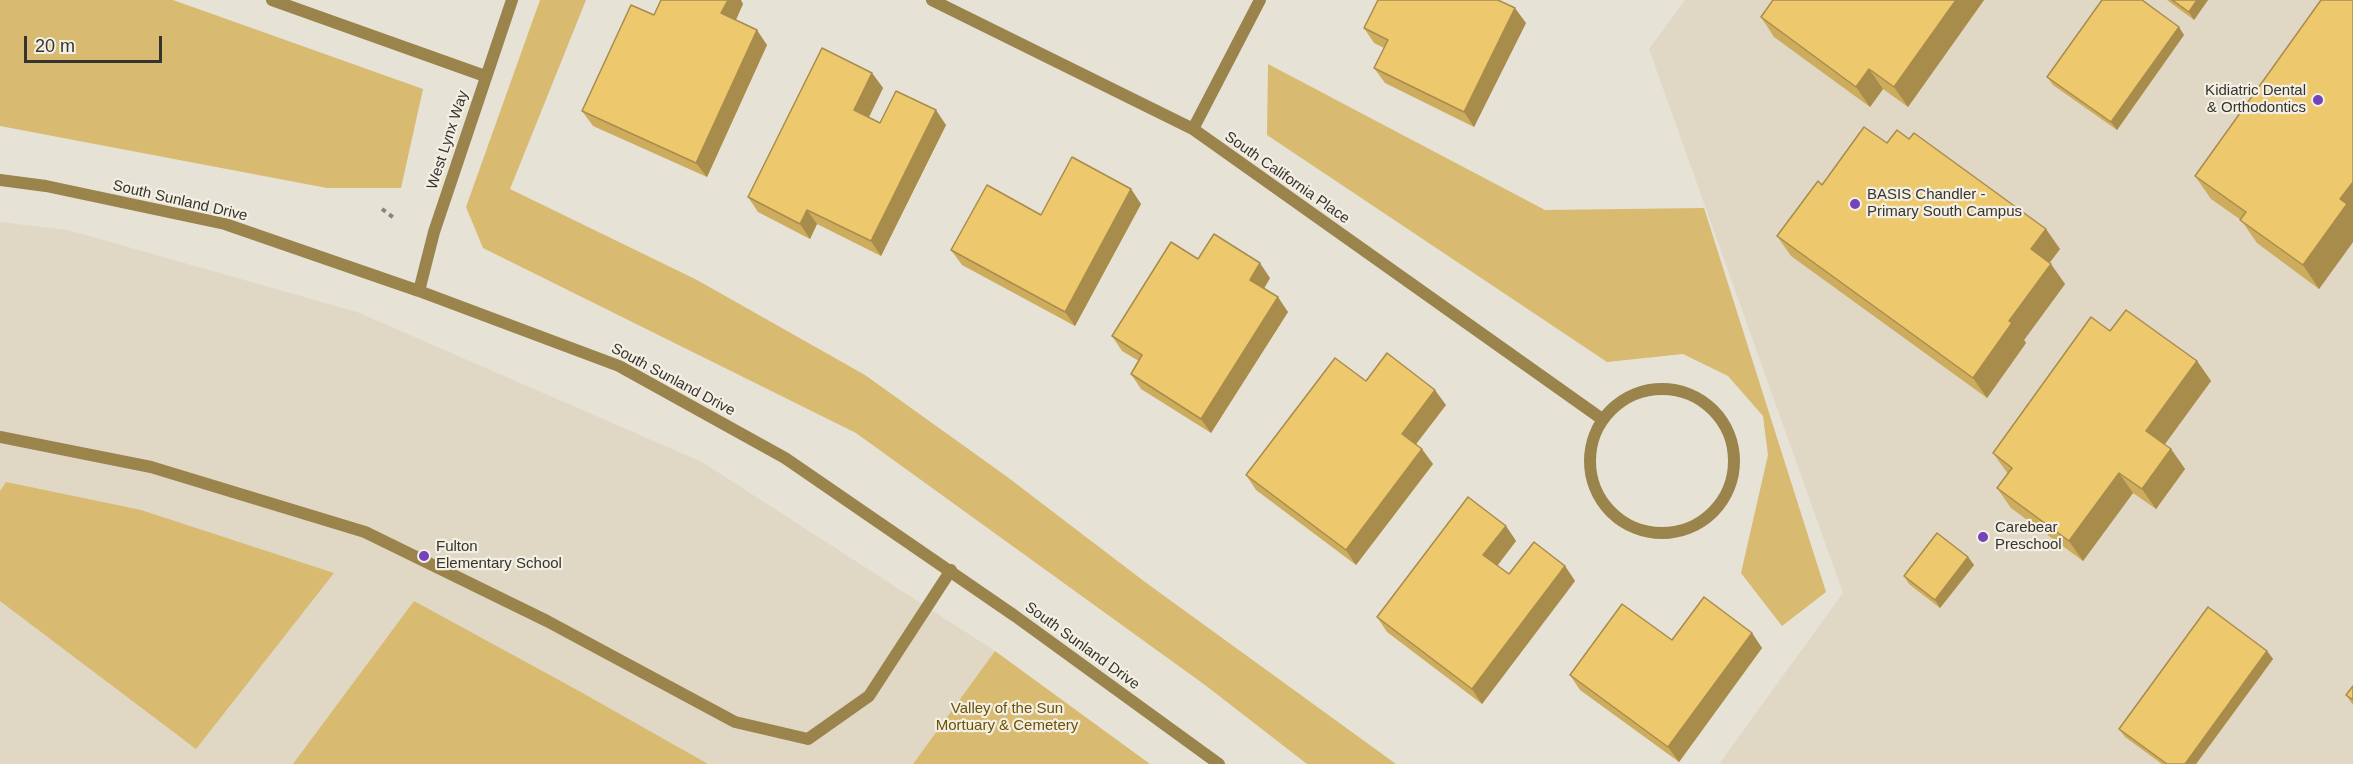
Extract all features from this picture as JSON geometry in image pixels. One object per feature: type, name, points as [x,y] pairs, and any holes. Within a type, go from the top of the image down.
[{"type":"street","points":[[272,0],[485,76]]},
{"type":"street","name":"West Lynx Way","points":[[419,291],[434,232],[512,0]]},
{"type":"street","name":"South California Place","points":[[932,0],[1193,129],[1602,419]]},
{"type":"street","points":[[1193,129],[1260,0]]},
{"type":"street","name":"South Sunland Drive","points":[[0,180],[46,186],[225,224],[419,291],[619,366],[785,458],[951,570],[1219,764]]},
{"type":"street","points":[[1662,388],[1688,392],[1709,405],[1725,424],[1734,448],[1734,473],[1726,497],[1709,516],[1688,530],[1662,534],[1638,530],[1618,519],[1603,504],[1593,484],[1589,461],[1592,440],[1602,419],[1618,403],[1638,392],[1662,388]]},
{"type":"street","points":[[0,437],[151,466],[364,532],[547,621],[735,722],[808,739],[869,696],[951,570]]},
{"type":"path","points":[[382,208],[394,218]]},
{"type":"shaded area","points":[[1685,0],[2353,0],[2353,764],[1719,764],[1843,593],[1649,49]]},
{"type":"shaded area","name":"Fulton Elementary School","points":[[0,222],[68,230],[357,312],[702,462],[995,651],[913,764],[0,764]]},
{"type":"green space","points":[[0,0],[173,0],[423,89],[401,188],[327,188],[0,126]]},
{"type":"green space","points":[[540,0],[586,0],[510,189],[697,280],[865,375],[1006,476],[1145,582],[1396,764],[1307,764],[1205,685],[856,433],[483,248],[466,207]]},
{"type":"green space","points":[[1268,64],[1545,210],[1704,208],[1826,592],[1782,626],[1741,573],[1768,455],[1763,416],[1728,376],[1683,354],[1607,362],[1267,135]]},
{"type":"green space","points":[[6,482],[141,510],[334,573],[196,749],[0,601],[0,491]]},
{"type":"green space","points":[[414,601],[579,691],[708,764],[293,764]]},
{"type":"green space","name":"Valley of the Sun Mortuary & Cemetery","points":[[995,651],[1150,764],[913,764]]},
{"type":"building","points":[[661,0],[728,0],[721,13],[757,30],[696,163],[582,111],[631,5],[654,15]]},
{"type":"building","points":[[1378,0],[1498,0],[1515,8],[1464,112],[1374,68],[1388,40],[1364,28]]},
{"type":"building","points":[[1773,0],[1956,0],[1894,87],[1869,69],[1856,87],[1761,17]]},
{"type":"building","points":[[2102,0],[2142,0],[2179,27],[2111,122],[2047,77]]},
{"type":"building","points":[[2172,0],[2197,0],[2189,12]]},
{"type":"building","name":"Kidiatric Dental & Orthodontics","points":[[2321,0],[2353,0],[2353,182],[2340,199],[2347,204],[2303,265],[2240,220],[2246,212],[2195,176]]},
{"type":"building","points":[[822,48],[872,73],[854,110],[880,123],[896,91],[936,110],[871,241],[807,210],[800,224],[748,197]]},
{"type":"building","points":[[1864,127],[1887,143],[1897,130],[1909,139],[1914,133],[2046,229],[2031,249],[2051,264],[2009,321],[2012,323],[1973,378],[1777,236],[1818,181],[1822,185]]},
{"type":"building","points":[[1072,157],[1131,189],[1065,312],[951,250],[987,185],[1041,215]]},
{"type":"building","points":[[1214,234],[1260,263],[1250,280],[1278,297],[1201,419],[1131,374],[1142,355],[1112,336],[1171,242],[1198,259]]},
{"type":"building","points":[[2126,310],[2197,361],[2146,431],[2171,449],[2142,489],[2119,473],[2069,541],[1997,488],[2012,468],[1993,453],[2091,317],[2110,331]]},
{"type":"building","points":[[1387,353],[1435,390],[1402,434],[1422,449],[1346,550],[1246,475],[1335,358],[1366,381]]},
{"type":"building","points":[[1468,497],[1506,526],[1483,555],[1509,574],[1534,542],[1565,566],[1472,689],[1377,617]]},
{"type":"building","points":[[1937,533],[1968,557],[1935,600],[1904,576]]},
{"type":"building","points":[[1704,597],[1752,633],[1668,747],[1570,675],[1622,604],[1672,640]]},
{"type":"building","points":[[2208,607],[2267,651],[2185,764],[2167,764],[2119,729]]},
{"type":"building","points":[[2353,686],[2353,700],[2346,695]]},
{"type":"place","name":"Kidiatric Dental & Orthodontics","points":[[2318,100]]},
{"type":"place","name":"BASIS Chandler - Primary South Campus","points":[[1855,204]]},
{"type":"place","name":"Carebear Preschool","points":[[1983,537]]},
{"type":"place","name":"Fulton Elementary School","points":[[424,556]]}]
